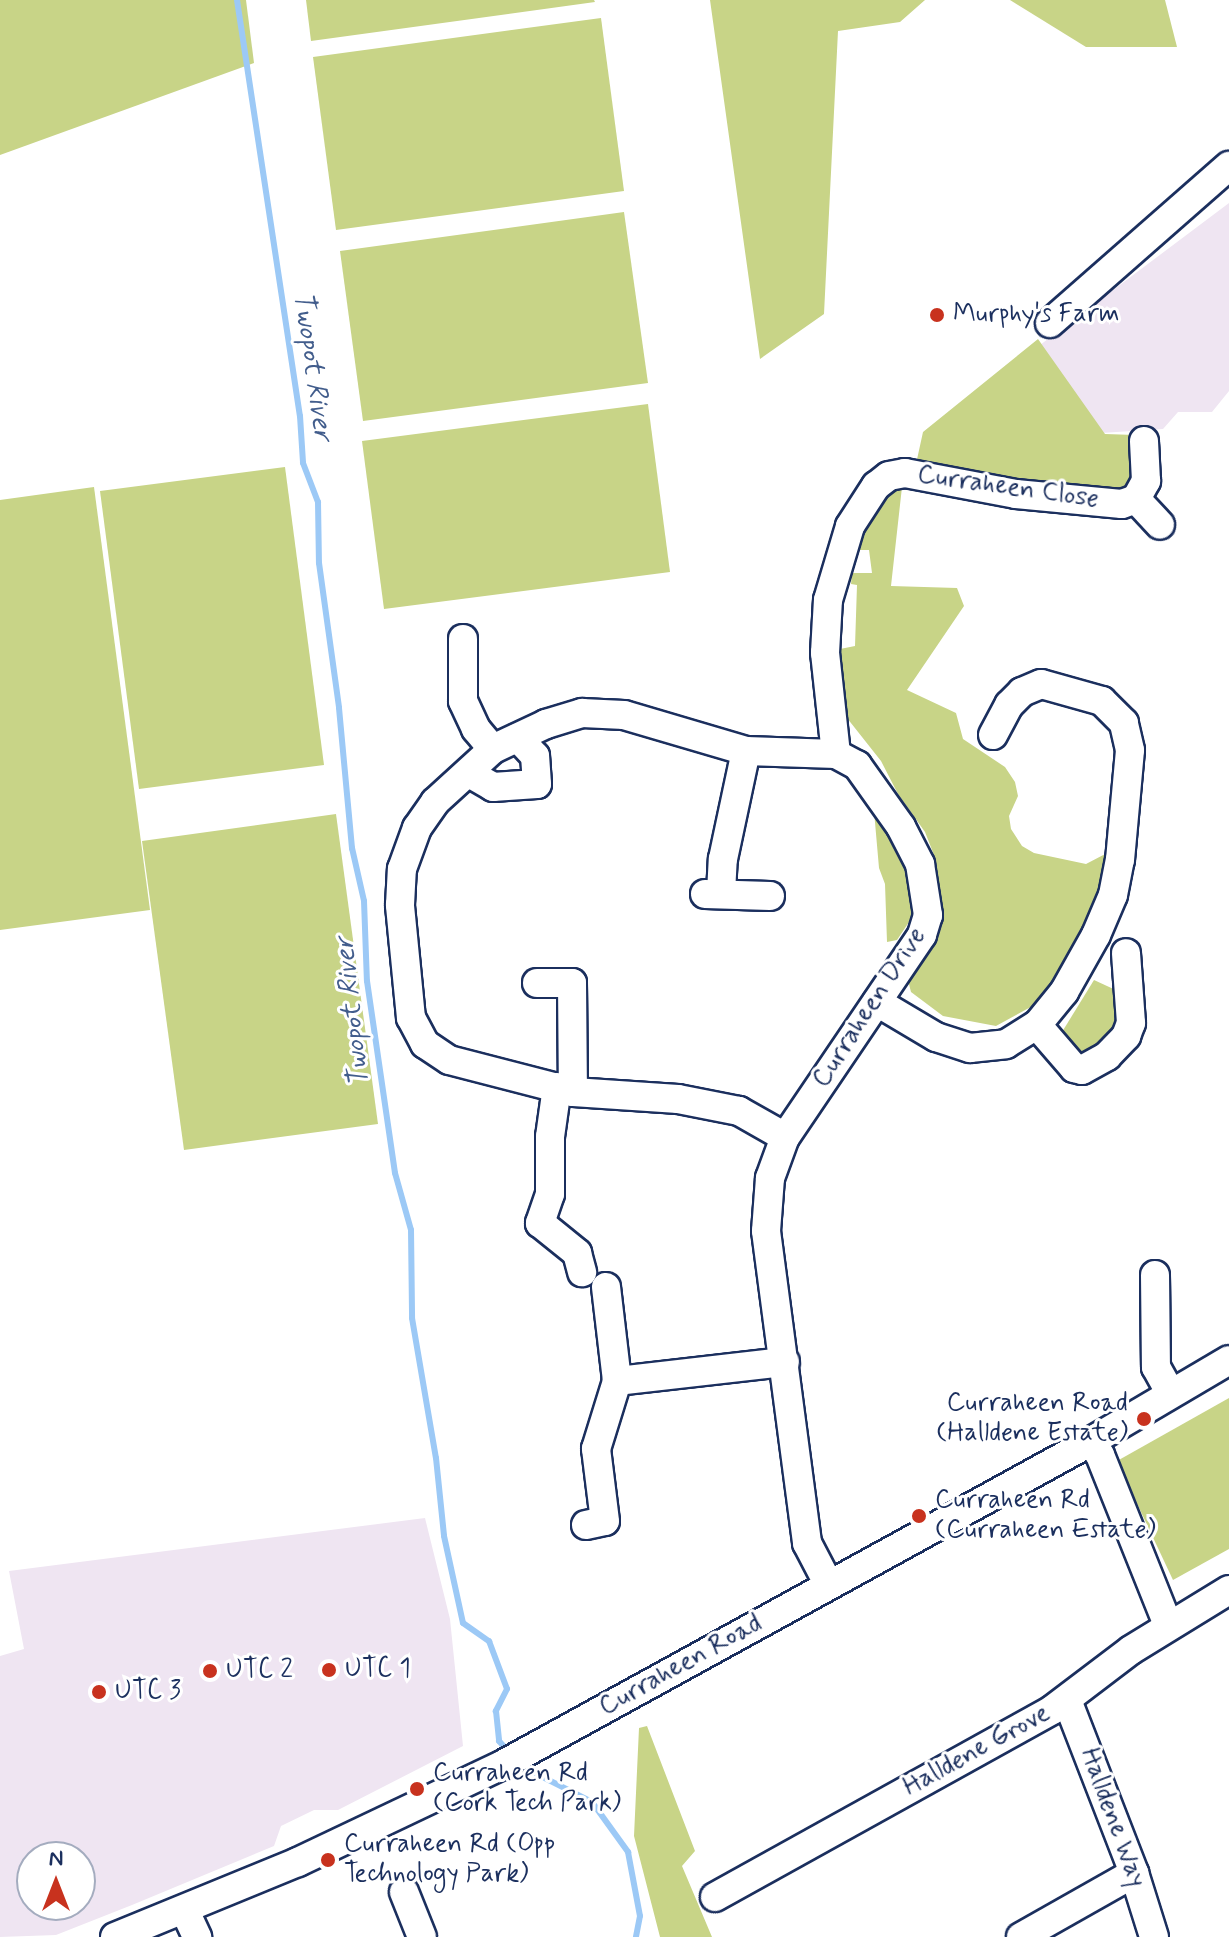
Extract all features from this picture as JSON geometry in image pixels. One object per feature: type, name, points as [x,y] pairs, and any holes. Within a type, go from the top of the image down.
[{"type":"street","points":[[1050,323],[1229,166]]},
{"type":"street","name":"Curraheen Close","points":[[836,754],[825,653],[828,600],[836,564],[850,526],[876,486],[889,476],[905,473],[1071,501],[1122,504],[1136,499],[1146,481],[1144,441]]},
{"type":"street","name":"Curraheen Close","points":[[1136,499],[1160,525]]},
{"type":"street","points":[[463,639],[463,701],[476,729],[535,756],[537,784],[493,787],[469,773]]},
{"type":"street","points":[[877,1002],[936,1037],[970,1048],[1006,1044],[1037,1025],[1064,992],[1096,935],[1113,895],[1120,860],[1130,750],[1124,723],[1102,701],[1041,684],[1022,692],[1009,705],[993,735]]},
{"type":"street","points":[[785,1137],[739,1111],[678,1099],[565,1089],[449,1060],[425,1044],[411,1018],[400,905],[402,869],[417,828],[435,802],[506,744],[582,713],[624,715],[746,751],[836,754]]},
{"type":"street","points":[[746,751],[713,894],[770,896]]},
{"type":"street","name":"Curraheen Drive","points":[[829,1585],[807,1543],[766,1231],[770,1178],[785,1137],[922,935],[928,915],[920,864],[901,827],[857,765],[836,754]]},
{"type":"street","points":[[1037,1025],[1074,1068],[1082,1070],[1107,1056],[1126,1036],[1131,1023],[1126,953]]},
{"type":"street","points":[[537,983],[572,983],[565,1089],[550,1137],[550,1194],[540,1223],[577,1253],[582,1272]]},
{"type":"street","points":[[1155,1275],[1156,1367],[1170,1392]]},
{"type":"street","points":[[586,1525],[605,1521],[596,1449],[617,1381],[606,1287]]},
{"type":"street","name":"Curraheen Road","points":[[115,1937],[185,1911],[504,1764],[1090,1442],[1170,1392],[1229,1360]]},
{"type":"street","points":[[617,1381],[785,1362]]},
{"type":"street","points":[[1090,1442],[1100,1455],[1168,1625]]},
{"type":"street","name":"Halldene Grove","points":[[715,1897],[1067,1700],[1168,1625],[1229,1590]]},
{"type":"street","name":"Halldene Way","points":[[1067,1700],[1134,1873],[1154,1937]]},
{"type":"street","points":[[1021,1937],[1134,1873]]},
{"type":"street","points":[[404,1892],[422,1937]]},
{"type":"street","points":[[185,1911],[197,1937]]},
{"type":"shaded area","points":[[1229,203],[1229,391],[1212,412],[1178,412],[1163,429],[1101,433],[1040,345]]},
{"type":"shaded area","points":[[425,1518],[450,1619],[463,1746],[338,1810],[314,1810],[281,1826],[274,1846],[96,1919],[96,1841],[16,1841],[16,1921],[91,1921],[56,1935],[0,1937],[0,1656],[24,1649],[9,1571]]},
{"type":"green space","points":[[0,0],[246,0],[254,63],[0,155]]},
{"type":"green space","points":[[306,0],[594,0],[595,2],[311,41]]},
{"type":"green space","points":[[710,0],[925,0],[900,22],[838,31],[824,314],[760,359]]},
{"type":"green space","points":[[1010,0],[1165,0],[1177,47],[1086,47]]},
{"type":"green space","points":[[601,18],[624,191],[336,230],[313,57]]},
{"type":"green space","points":[[624,212],[648,383],[363,421],[340,251]]},
{"type":"green space","points":[[1038,339],[1105,434],[1135,435],[1139,479],[1115,496],[916,464],[923,432]]},
{"type":"green space","points":[[648,404],[670,572],[384,609],[362,441]]},
{"type":"green space","points":[[285,467],[324,765],[139,789],[100,491]]},
{"type":"green space","points":[[94,487],[150,910],[0,930],[0,500]]},
{"type":"green space","points":[[902,487],[891,586],[957,588],[964,606],[907,690],[956,713],[963,739],[1005,767],[1015,782],[1018,796],[1009,816],[1011,829],[1022,846],[1034,853],[1086,864],[1109,852],[1086,934],[1057,981],[1038,1003],[996,1026],[943,1016],[911,992],[908,980],[941,911],[934,855],[925,832],[898,794],[881,761],[847,718],[842,699],[840,649],[855,646],[857,585],[851,584],[852,573],[872,573],[869,550],[856,550],[863,531],[888,493]]},
{"type":"green space","points":[[874,811],[890,830],[901,855],[912,901],[911,919],[897,940],[887,942],[885,884],[879,868]]},
{"type":"green space","points":[[336,814],[378,1124],[184,1150],[142,841]]},
{"type":"green space","points":[[1094,980],[1120,992],[1117,1032],[1089,1052],[1079,1054],[1062,1032]]},
{"type":"green space","points":[[1229,1398],[1229,1549],[1173,1580],[1117,1461]]},
{"type":"green space","points":[[647,1726],[695,1851],[682,1866],[712,1937],[660,1937],[634,1836],[639,1728]]},
{"type":"waterway","name":"Twopot River","points":[[237,0],[300,416],[303,463],[318,502],[319,563],[339,708],[352,848],[364,901],[367,981],[395,1173],[411,1230],[412,1318],[436,1458],[444,1536],[463,1623],[489,1641],[507,1689],[496,1711],[499,1741],[508,1751]]},
{"type":"waterway","name":"Twopot River","points":[[521,1766],[592,1802],[628,1852],[640,1916],[636,1937]]},
{"type":"place","name":"Murphy's Farm","points":[[937,315]]},
{"type":"place","name":"Curraheen Road (Halldene Estate)","points":[[1144,1419]]},
{"type":"place","name":"Curraheen Rd (Curraheen Estate)","points":[[919,1516]]},
{"type":"place","name":"UTC 1","points":[[329,1670]]},
{"type":"place","name":"UTC 2","points":[[210,1671]]},
{"type":"place","name":"UTC 3","points":[[99,1692]]},
{"type":"place","name":"Curraheen Rd (Cork Tech Park)","points":[[417,1789]]},
{"type":"place","name":"Curraheen Rd (Opp Technology Park)","points":[[328,1860]]}]
